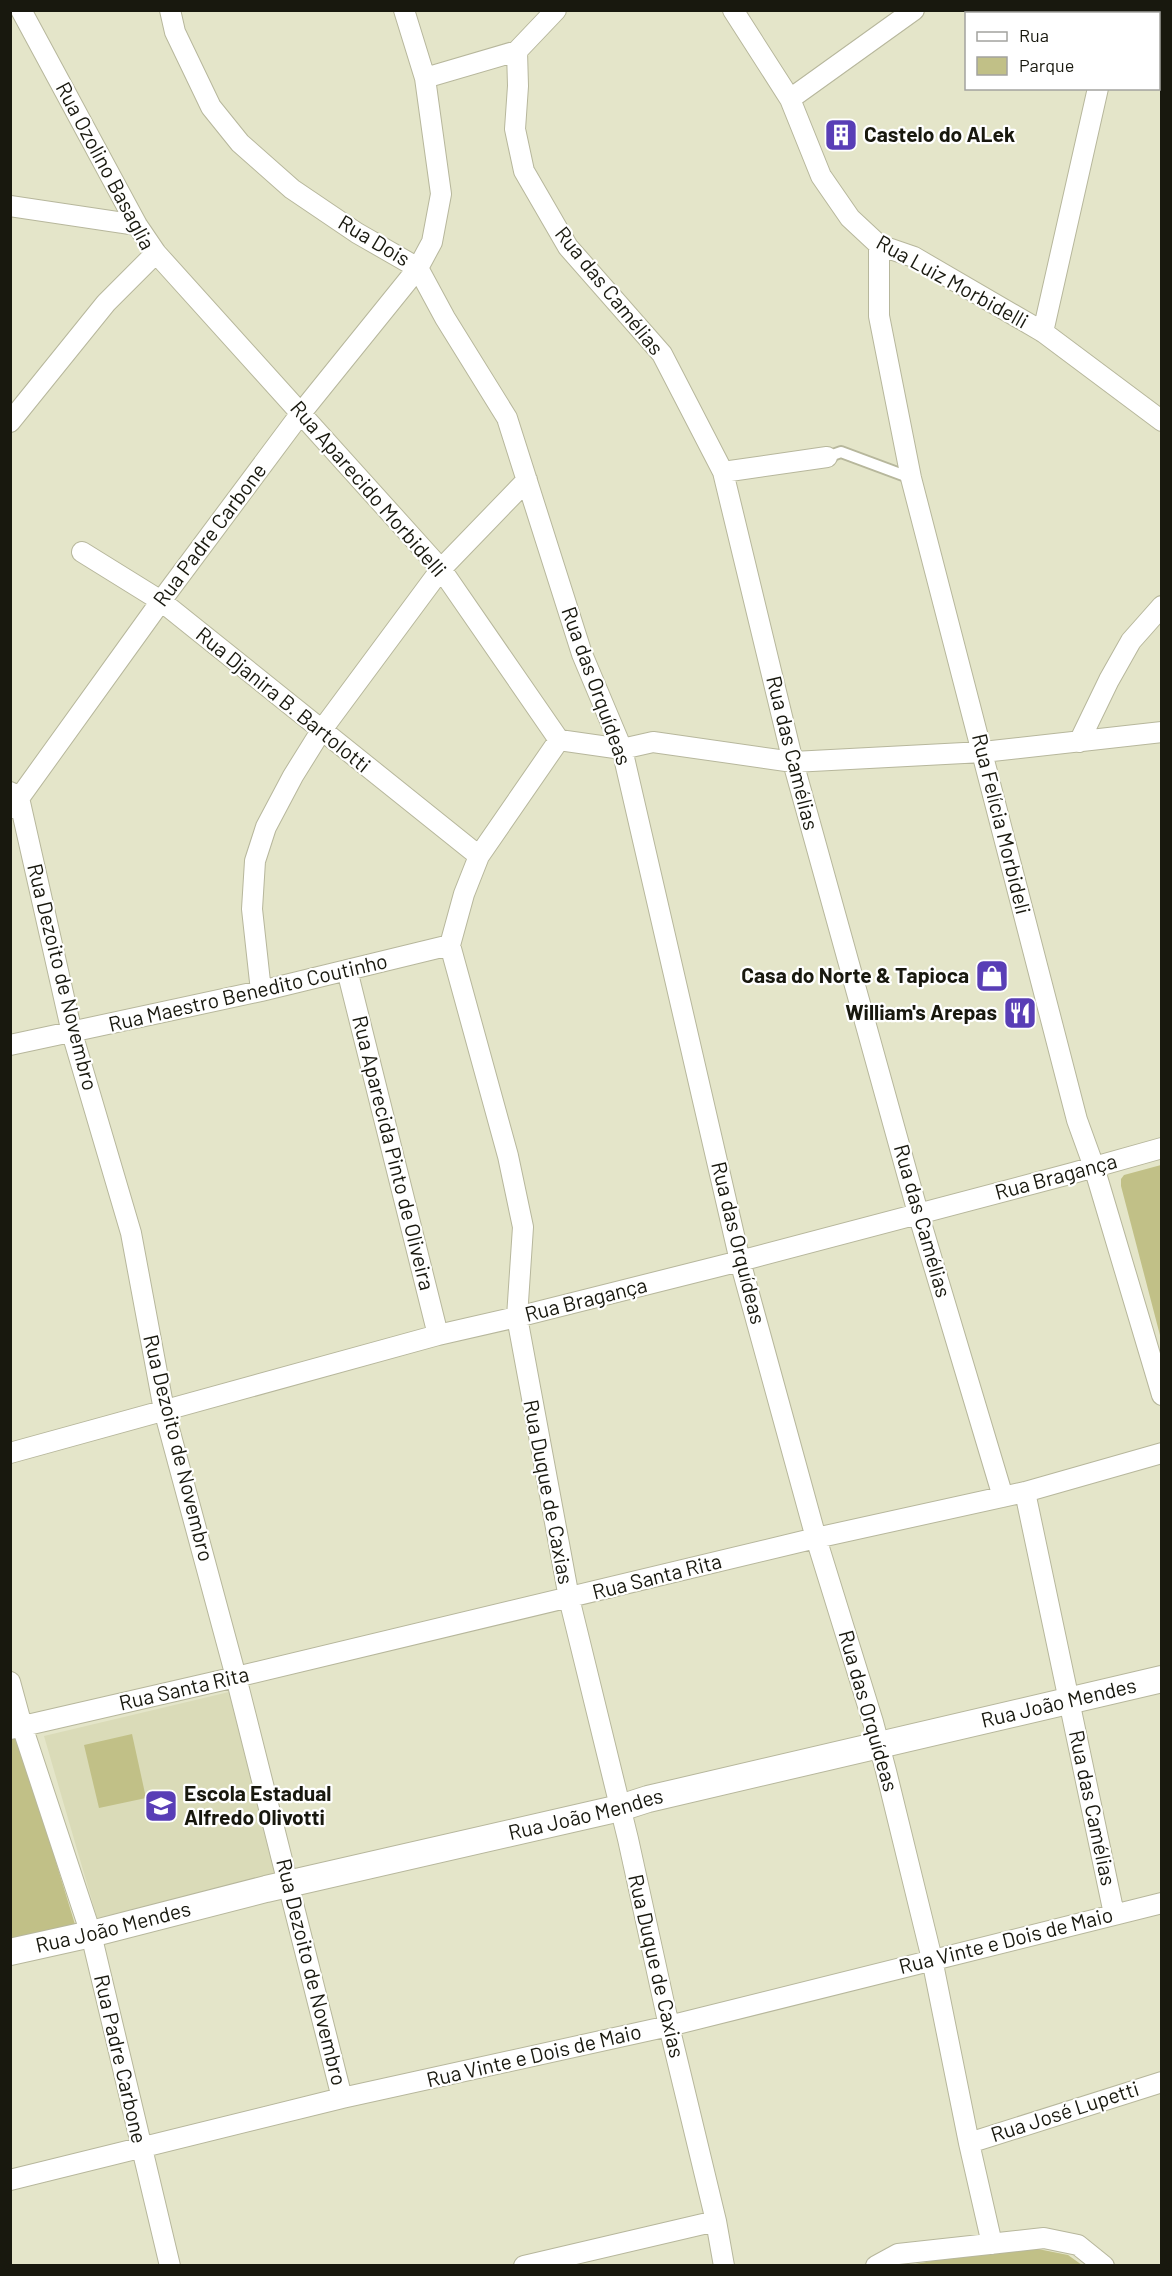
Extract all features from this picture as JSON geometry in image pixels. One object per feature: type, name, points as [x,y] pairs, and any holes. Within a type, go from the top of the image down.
[{"type":"street","name":"Rua Ozolino Basaglia","points":[[10,422],[106,303],[156,253],[136,225],[21,10]]},
{"type":"street","name":"Rua Dois","points":[[170,10],[175,32],[211,107],[240,143],[292,189],[357,233],[418,268],[432,242],[441,194],[425,78],[404,10]]},
{"type":"street","points":[[425,78],[517,51],[556,10]]},
{"type":"street","name":"Rua Luiz Morbidelli","points":[[733,10],[790,99],[821,176],[850,218],[879,245],[914,257],[1043,332],[1161,421]]},
{"type":"street","points":[[790,99],[914,10]]},
{"type":"street","name":"Rua das Camélias","points":[[517,51],[518,86],[515,129],[524,171],[568,247],[662,354],[723,472],[793,762],[918,1213],[1003,1497]]},
{"type":"street","points":[[1043,332],[1098,90]]},
{"type":"street","points":[[10,206],[136,225]]},
{"type":"street","name":"Rua Felícia Morbideli","points":[[879,245],[879,316],[910,478],[1077,1120],[1094,1167],[1161,1395]]},
{"type":"street","name":"Rua Aparecido Morbidelli","points":[[156,253],[441,569],[559,740]]},
{"type":"street","name":"Rua Padre Carbone","points":[[13,800],[301,413],[418,268]]},
{"type":"street","name":"Rua das Orquídeas","points":[[418,268],[445,318],[507,418],[582,654],[622,749],[740,1261],[816,1538],[879,1745],[932,1959],[992,2244]]},
{"type":"street","points":[[723,472],[827,457]]},
{"type":"street","points":[[261,991],[252,909],[255,861],[266,827],[293,776],[321,731],[441,569],[527,480]]},
{"type":"street","name":"Rua Djanira B. Bartolotti","points":[[82,552],[162,601],[479,856]]},
{"type":"street","points":[[1079,742],[1131,641],[1161,606]]},
{"type":"street","points":[[450,945],[464,894],[479,856],[559,740],[622,749],[653,742],[793,762],[983,752],[1161,732]]},
{"type":"street","name":"Rua Dezoito de Novembro","points":[[13,800],[72,1033],[131,1233],[164,1410],[236,1677],[342,2098]]},
{"type":"street","name":"Rua Maestro Benedito Coutinho","points":[[10,1045],[261,991],[450,945]]},
{"type":"street","name":"Rua Duque de Caxias","points":[[450,945],[508,1156],[523,1227],[517,1317],[569,1598],[716,2221],[724,2265]]},
{"type":"street","name":"Rua Aparecida Pinto de Oliveira","points":[[347,970],[438,1335]]},
{"type":"street","name":"Rua Bragança","points":[[10,1453],[438,1335],[740,1261],[1161,1148]]},
{"type":"street","name":"Rua Santa Rita","points":[[16,1728],[816,1538],[1025,1492],[1161,1453]]},
{"type":"street","name":"Rua das Camélias","points":[[1025,1492],[1114,1914]]},
{"type":"street","name":"Rua João Mendes","points":[[10,1952],[1161,1679]]},
{"type":"street","name":"Rua Padre Carbone","points":[[10,1682],[16,1728],[91,1934],[170,2265]]},
{"type":"street","name":"Rua Vinte e Dois de Maio","points":[[10,2180],[342,2098],[669,2026],[1161,1903]]},
{"type":"street","name":"Rua José Lupetti","points":[[969,2143],[1161,2082]]},
{"type":"street","points":[[524,2265],[716,2221]]},
{"type":"street","points":[[876,2265],[898,2254],[1044,2238],[1078,2245],[1104,2265]]},
{"type":"lane","points":[[827,457],[841,452],[910,478]]},
{"type":"shaded area","name":"Escola Estadual Alfredo Olivotti","points":[[229,1692],[275,1876],[97,1918],[44,1736]]},
{"type":"green space","points":[[1162,1165],[1161,1339],[1121,1179],[1124,1175]]},
{"type":"green space","points":[[17,1734],[77,1931],[10,1946],[10,1735]]},
{"type":"green space","points":[[132,1734],[146,1798],[99,1808],[84,1745]]},
{"type":"green space","points":[[1000,2248],[1038,2249],[1068,2255],[1082,2265],[905,2266]]},
{"type":"place","name":"Castelo do ALek","points":[[841,135]]},
{"type":"place","name":"Casa do Norte & Tapioca","points":[[992,976]]},
{"type":"place","name":"William's Arepas","points":[[1020,1013]]},
{"type":"place","name":"Escola Estadual Alfredo Olivotti","points":[[161,1806]]}]
